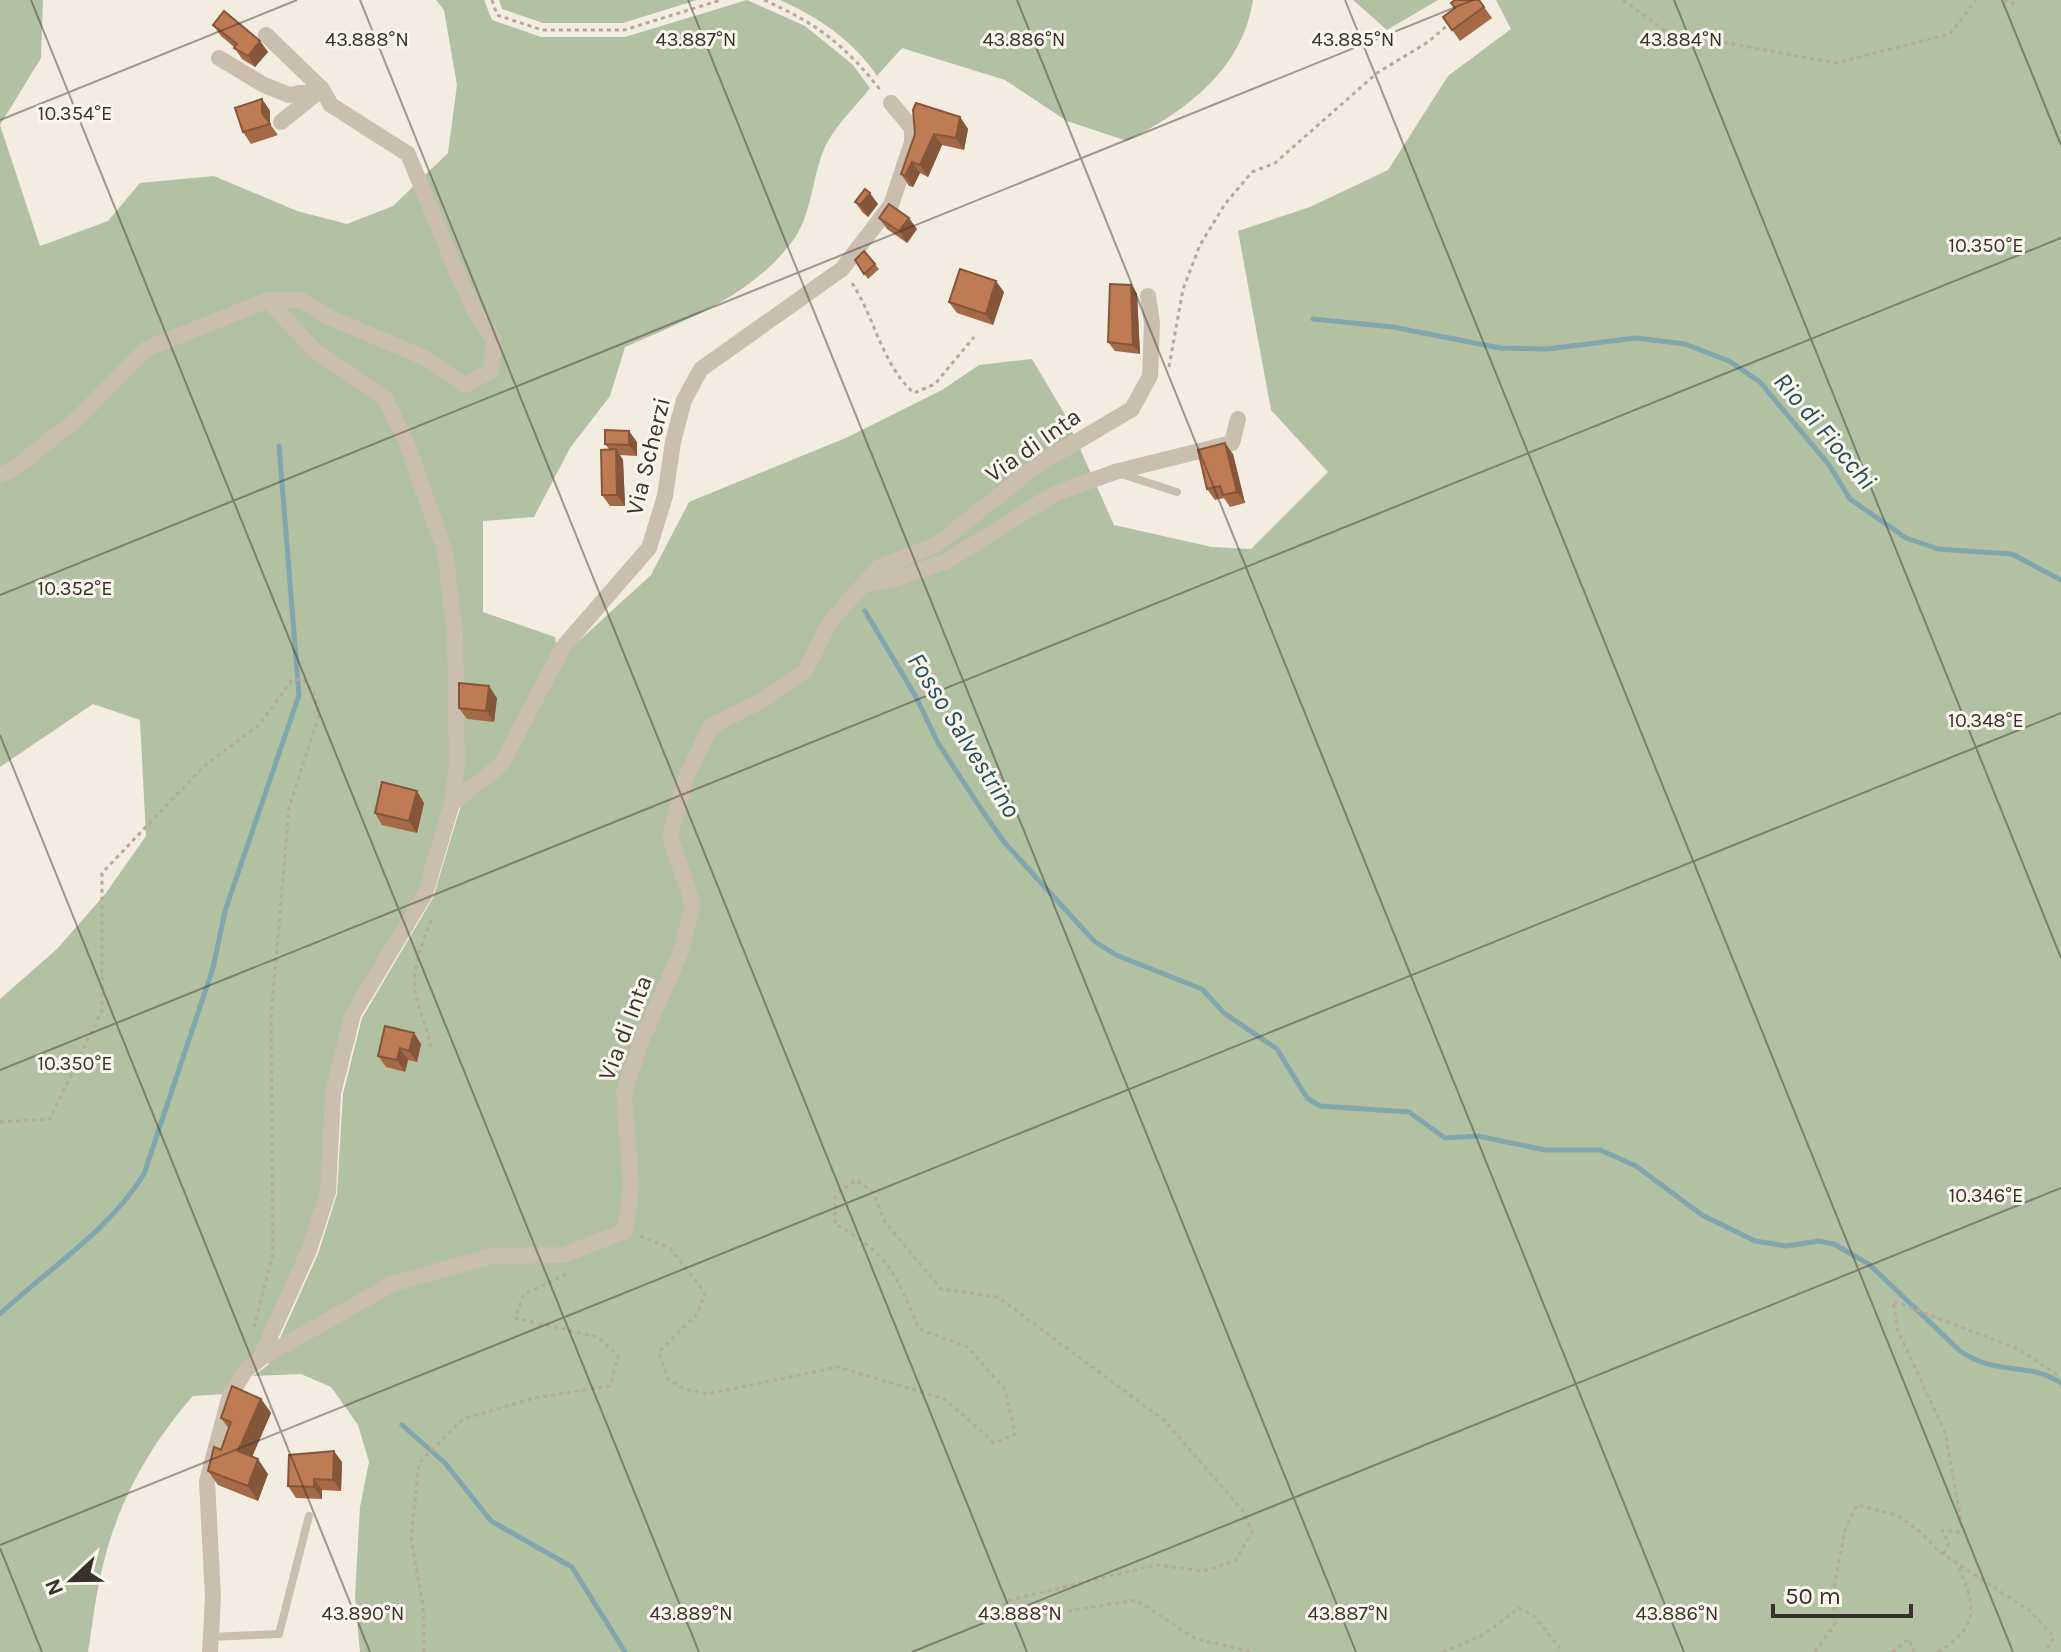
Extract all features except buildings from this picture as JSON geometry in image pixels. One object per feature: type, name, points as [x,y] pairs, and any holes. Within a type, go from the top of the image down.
[{"type":"street","points":[[0,475],[12,470],[77,419],[146,349],[268,300],[300,300],[331,318],[425,358],[465,385],[491,371],[494,340],[459,277],[408,154],[331,105],[322,89],[266,35]]},
{"type":"street","points":[[219,58],[264,85],[289,95],[322,89]]},
{"type":"street","points":[[281,122],[322,89]]},
{"type":"street","name":"Via Scherzi","points":[[452,803],[501,765],[563,647],[649,548],[665,496],[673,442],[684,400],[701,369],[842,269],[891,205],[908,156],[912,128],[891,103]]},
{"type":"street","name":"Via di Inta","points":[[625,1231],[631,1186],[624,1093],[641,1042],[681,951],[693,904],[670,836],[686,777],[711,726],[763,700],[805,671],[830,622],[878,568],[936,545],[1039,464],[1132,409],[1150,376],[1152,323],[1148,296]]},
{"type":"street","points":[[260,1359],[309,1250],[328,1192],[333,1093],[353,1014],[426,890],[452,803],[457,765],[455,634],[445,551],[405,439],[385,398],[314,350],[268,300]]},
{"type":"street","points":[[864,584],[892,580],[947,561],[1054,494],[1115,472],[1232,443],[1238,419]]},
{"type":"street","points":[[210,1645],[213,1598],[207,1481],[230,1395],[246,1370],[392,1284],[492,1256],[563,1255],[625,1231]]},
{"type":"lane","points":[[1115,472],[1177,492]]},
{"type":"lane","points":[[210,1645],[279,1634],[309,1516]]},
{"type":"path","points":[[492,0],[497,15],[542,30],[624,30],[721,0]]},
{"type":"path","points":[[764,0],[809,20],[857,59],[891,103]]},
{"type":"path","points":[[1623,0],[1667,32],[1836,63],[1950,34],[1976,0]]},
{"type":"path","points":[[2004,0],[2012,4],[2017,0]]},
{"type":"path","points":[[1165,372],[1173,362],[1183,289],[1200,245],[1225,204],[1252,172],[1275,163],[1377,73],[1448,25],[1455,13]]},
{"type":"path","points":[[842,269],[869,308],[897,377],[914,393],[935,384],[974,337]]},
{"type":"path","points":[[0,1122],[50,1119],[102,1010],[102,873],[204,766],[259,725],[292,680],[303,679],[314,692],[319,715],[289,808],[271,1017],[273,1253],[253,1333]]},
{"type":"path","points":[[426,890],[432,917],[416,965],[415,993],[429,1029],[431,1051]]},
{"type":"path","points":[[625,1231],[670,1248],[705,1293],[698,1313],[659,1352],[668,1379],[684,1389],[707,1394],[838,1367],[945,1399],[994,1443],[1015,1434],[1005,1390],[968,1347],[919,1329],[893,1268],[866,1242],[835,1224],[835,1195],[856,1180],[865,1186],[873,1192],[885,1222],[941,1289],[998,1297],[1165,1421],[1243,1511],[1252,1532],[1235,1561],[1214,1568],[1203,1571],[1156,1565],[1010,1600],[998,1609],[1044,1615],[1136,1600],[1196,1639],[1252,1652]]},
{"type":"path","points":[[424,1652],[423,1606],[411,1538],[419,1463],[463,1419],[534,1398],[610,1386],[618,1356],[598,1337],[515,1318],[524,1294],[578,1267]]},
{"type":"path","points":[[1944,1554],[1949,1543],[1942,1531],[1959,1532],[1962,1526],[1945,1432],[1898,1331],[1893,1301],[2018,1349],[2061,1377]]},
{"type":"path","points":[[1815,1652],[1835,1624],[1833,1592],[1845,1530],[1857,1505],[1897,1515],[1944,1554],[2030,1611],[2054,1637],[2045,1652]]},
{"type":"path","points":[[1938,1652],[1951,1644],[1972,1617],[1973,1600],[1956,1561]]},
{"type":"path","points":[[1443,1652],[1483,1635],[1519,1608],[1534,1616],[1563,1652]]},
{"type":"path","points":[[1892,1652],[1909,1639],[1914,1652]]},
{"type":"green space","points":[[0,0],[43,0],[41,58],[0,125]]},
{"type":"green space","points":[[436,0],[484,0],[492,20],[541,37],[625,37],[747,0],[805,26],[852,64],[870,88],[828,141],[801,228],[777,259],[739,291],[717,304],[625,347],[610,396],[570,448],[534,517],[483,521],[483,612],[555,637],[557,647],[497,762],[445,802],[419,891],[347,1011],[321,1191],[302,1248],[254,1354],[225,1394],[193,1396],[164,1433],[139,1473],[110,1538],[88,1652],[0,1652],[0,999],[57,949],[106,893],[146,836],[140,720],[93,704],[0,767],[0,125],[40,246],[108,221],[140,183],[214,176],[297,211],[347,224],[393,206],[448,153],[457,85],[444,10]]},
{"type":"green space","points":[[499,0],[697,0],[623,23],[543,23],[502,9]]},
{"type":"green space","points":[[780,0],[1253,0],[1237,47],[1208,85],[1170,116],[1127,141],[1067,121],[1005,80],[902,48],[877,76],[868,63],[834,31]]},
{"type":"green space","points":[[1353,0],[1438,0],[1387,30]]},
{"type":"green space","points":[[1496,0],[2061,0],[2061,1652],[360,1652],[355,1596],[360,1507],[369,1462],[358,1425],[331,1387],[301,1374],[253,1376],[268,1365],[318,1254],[337,1194],[343,1094],[362,1018],[433,898],[461,805],[507,770],[569,650],[651,575],[689,502],[848,437],[942,390],[979,365],[1032,359],[1064,413],[1114,525],[1212,547],[1251,549],[1328,472],[1271,410],[1238,231],[1310,207],[1388,170],[1448,76],[1511,29]]},
{"type":"waterway","name":"Rio di Fiocchi","points":[[1313,319],[1393,327],[1500,348],[1547,349],[1636,338],[1685,344],[1729,361],[1760,382],[1829,465],[1850,499],[1906,538],[1938,549],[2012,554],[2061,580]]},
{"type":"waterway","points":[[0,1314],[96,1232],[144,1174],[213,968],[225,911],[299,695],[279,446]]},
{"type":"waterway","name":"Fosso Salvestrino","points":[[865,611],[916,697],[938,743],[1004,842],[1094,941],[1116,955],[1202,989],[1224,1013],[1277,1049],[1307,1098],[1320,1106],[1409,1112],[1445,1138],[1478,1136],[1545,1150],[1600,1150],[1636,1166],[1702,1215],[1755,1241],[1786,1246],[1819,1241],[1834,1244],[1870,1265],[1960,1351],[1987,1364],[2037,1372],[2061,1383]]},
{"type":"waterway","points":[[402,1425],[445,1463],[491,1521],[572,1567],[625,1652]]}]
